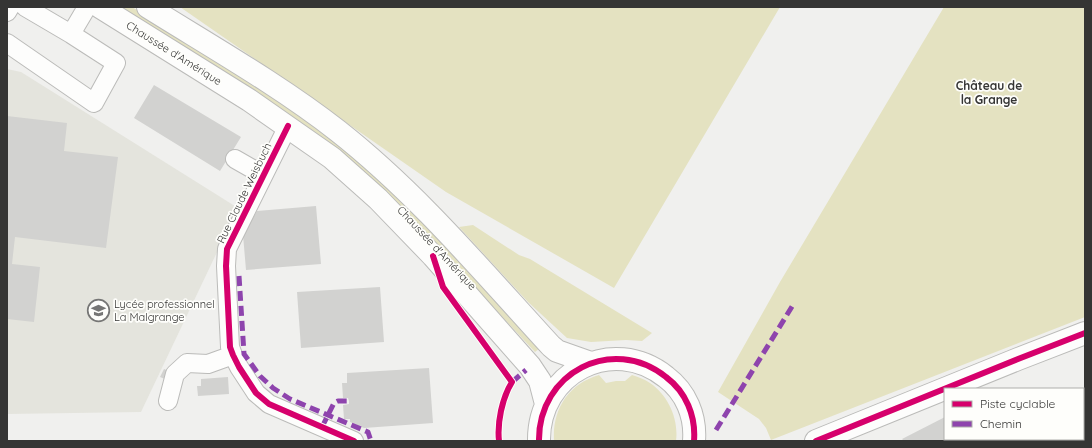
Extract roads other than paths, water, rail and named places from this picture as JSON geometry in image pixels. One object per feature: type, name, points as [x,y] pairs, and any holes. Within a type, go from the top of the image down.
[{"type":"main road","name":"Chaussée d'Amérique","points":[[100,7],[249,100],[332,158],[378,199],[433,256],[530,366],[540,381],[546,404]]},
{"type":"main road","name":"Chaussée d'Amérique","points":[[148,7],[282,90],[338,132],[380,166],[426,210],[551,346],[557,351],[591,363]]},
{"type":"main road","points":[[947,388],[1085,334]]},
{"type":"main road","points":[[539,441],[539,429],[546,404],[553,392],[575,370],[591,363],[607,359],[623,359],[640,362],[656,369],[673,383],[683,395],[690,408],[701,437]]},
{"type":"main road","points":[[816,441],[944,389]]},
{"type":"street","points":[[7,12],[10,7]]},
{"type":"street","points":[[7,43],[94,103],[116,63],[25,7]]},
{"type":"street","points":[[71,34],[87,7]]},
{"type":"street","name":"Rue Claude Weisbuch","points":[[288,126],[227,249],[226,266],[230,347],[233,355],[256,393],[269,404],[354,441]]},
{"type":"street","points":[[235,159],[263,175]]},
{"type":"street","points":[[168,402],[175,374],[187,363],[208,364],[233,355]]},
{"type":"place","name":"Lycée professionnel La Malgrange","points":[[98,310]]},
{"type":"district","name":"Château de la Grange","points":[[989,92]]}]
